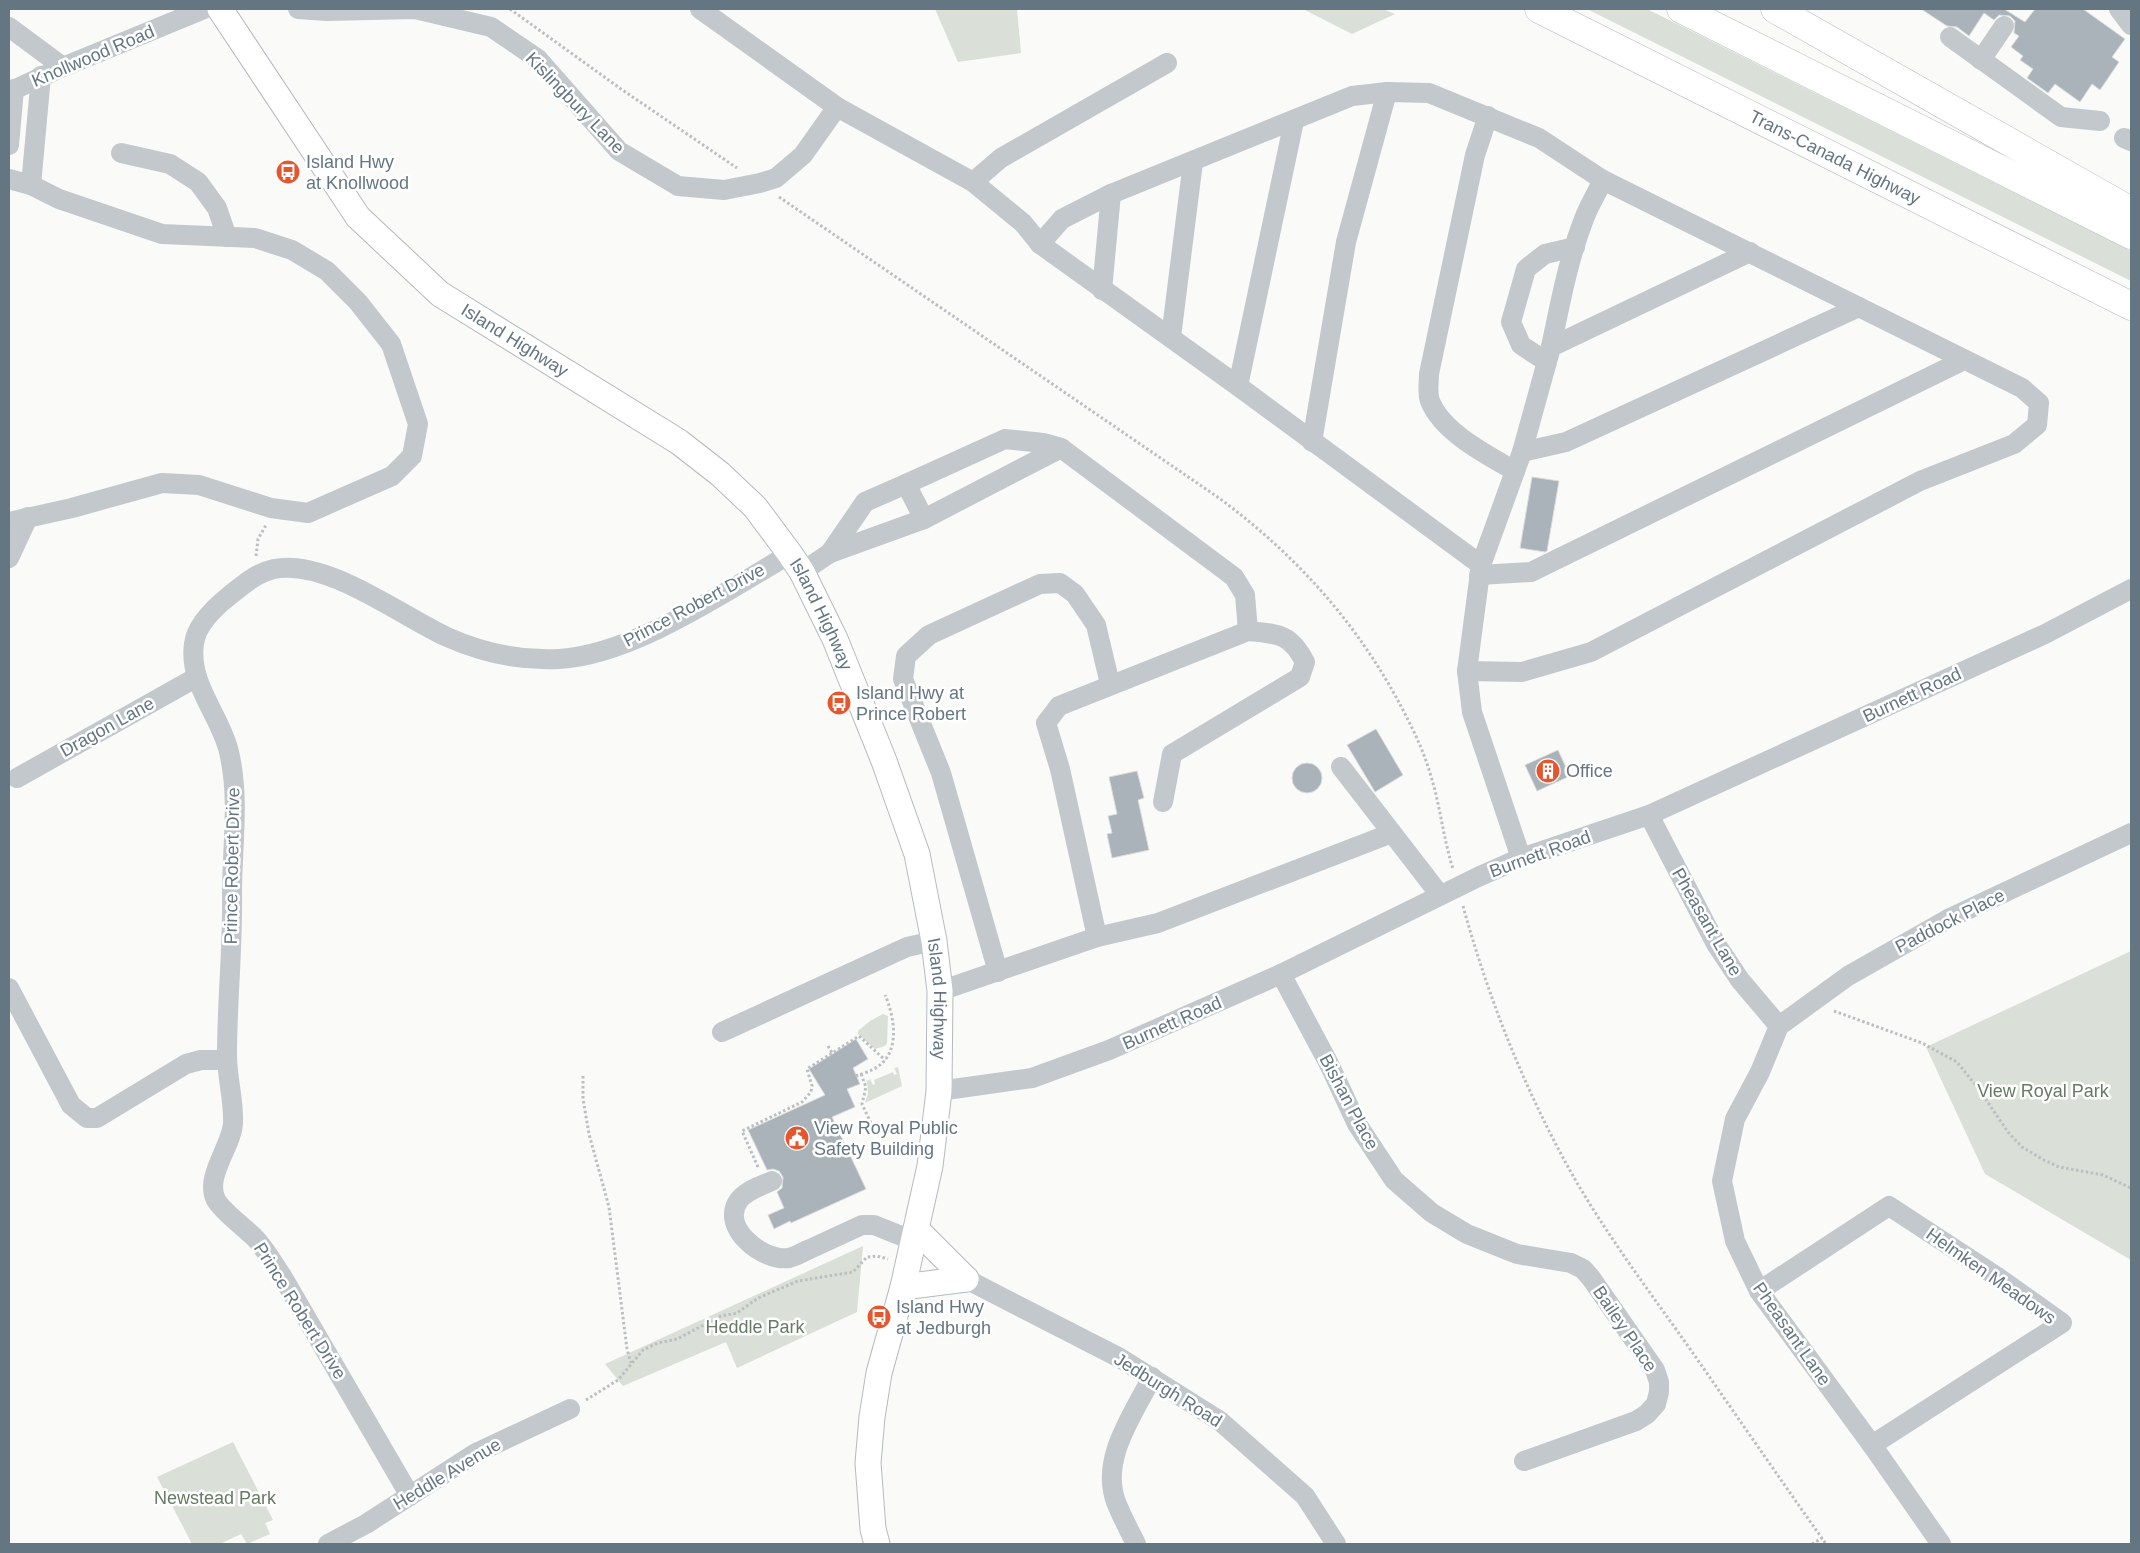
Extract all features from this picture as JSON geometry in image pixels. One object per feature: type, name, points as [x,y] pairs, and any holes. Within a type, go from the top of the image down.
[{"type":"highway","name":"Trans-Canada Highway","points":[[1539,9],[2131,306]]},
{"type":"highway","points":[[1681,9],[2131,235]]},
{"type":"highway","points":[[1775,9],[2131,211]]},
{"type":"main road","name":"Island Highway","points":[[220,9],[358,217],[440,294],[672,437],[720,474],[756,507],[796,563],[835,639],[884,761],[917,854],[934,941],[940,991],[940,1092],[930,1166],[910,1256],[879,1373],[872,1418],[868,1463],[873,1529],[877,1544]]},
{"type":"main road","points":[[910,1256],[966,1278]]},
{"type":"main road","points":[[910,1256],[966,1278]]},
{"type":"street","name":"Knollwood Road","points":[[12,91],[41,76],[204,9]]},
{"type":"street","name":"Kislingbury Lane","points":[[298,9],[327,11],[415,9],[491,27],[538,59],[619,151],[678,186],[724,190],[776,178],[804,155],[837,107]]},
{"type":"street","points":[[700,9],[837,107],[973,182],[1023,223],[1040,244],[1238,386],[1480,570],[1530,572],[1964,360]]},
{"type":"street","points":[[1981,60],[2004,26]]},
{"type":"street","points":[[9,27],[63,67]]},
{"type":"street","points":[[1950,37],[2062,117],[2100,122]]},
{"type":"street","points":[[973,182],[1002,158],[1167,64]]},
{"type":"street","points":[[31,185],[41,76]]},
{"type":"street","points":[[9,144],[12,91]]},
{"type":"street","points":[[1040,244],[1062,219],[1112,194],[1352,96],[1387,92],[1429,93],[1539,138],[1603,180],[2022,388],[2040,403],[2036,425],[2014,444],[1920,481],[1591,652],[1522,672],[1467,671]]},
{"type":"street","points":[[1312,442],[1346,242],[1387,92]]},
{"type":"street","points":[[1488,116],[1475,155],[1429,374],[1429,400],[1442,421],[1477,449],[1515,472]]},
{"type":"street","points":[[1238,386],[1294,120]]},
{"type":"street","points":[[121,153],[170,164],[198,182],[216,208],[227,237]]},
{"type":"street","points":[[1171,337],[1193,162]]},
{"type":"street","points":[[9,178],[31,185],[59,199],[162,234],[255,238],[292,250],[327,271],[358,302],[391,344],[418,424],[412,456],[392,476],[308,513],[270,508],[199,485],[162,483],[18,520],[9,558]]},
{"type":"street","points":[[1521,858],[1472,712],[1467,671],[1480,570],[1522,452],[1549,355],[1568,268],[1584,218],[1603,180]]},
{"type":"street","points":[[1102,290],[1112,194]]},
{"type":"street","points":[[1575,247],[1545,254],[1526,269],[1512,322],[1521,345],[1549,355],[1750,252]]},
{"type":"street","points":[[1522,452],[1566,442],[1858,308]]},
{"type":"street","points":[[830,553],[865,502],[1005,439],[1043,443],[1061,448],[1234,577],[1245,595],[1248,631]]},
{"type":"street","points":[[830,553],[924,519],[1061,448]]},
{"type":"street","points":[[906,484],[924,519]]},
{"type":"street","name":"Prince Robert Drive","points":[[410,1496],[282,1276],[258,1241],[216,1200],[212,1186],[233,1125],[227,1060],[232,857],[236,805],[233,771],[228,747],[197,677],[193,658],[194,642],[198,630],[224,600],[257,576],[278,568],[302,569],[330,576],[448,638],[480,651],[523,659],[561,659],[590,655],[632,641],[796,563],[830,553]]},
{"type":"street","points":[[998,972],[941,773],[903,679],[906,656],[929,635],[1040,584],[1060,583],[1075,594],[1096,626],[1110,684]]},
{"type":"street","name":"Burnett Road","points":[[940,1092],[1032,1078],[1109,1050],[1282,974],[1440,895],[1521,858],[1648,815],[2045,634],[2131,589]]},
{"type":"street","points":[[1097,937],[1060,770],[1046,723],[1059,706],[1110,684],[1248,631],[1278,634],[1296,646],[1305,662],[1300,676],[1172,754],[1163,802]]},
{"type":"street","name":"Dragon Lane","points":[[17,778],[197,677]]},
{"type":"street","points":[[1341,767],[1440,895]]},
{"type":"street","name":"Pheasant Lane","points":[[1648,815],[1716,944],[1740,980],[1780,1026],[1760,1072],[1734,1119],[1722,1181],[1735,1241],[1759,1291],[1872,1445],[1941,1544]]},
{"type":"street","points":[[940,991],[1097,937],[1158,923],[1392,833]]},
{"type":"street","name":"Paddock Place","points":[[1780,1026],[1848,976],[1950,918],[2131,833]]},
{"type":"street","points":[[722,1032],[907,947],[934,941]]},
{"type":"street","name":"Bishan Place","points":[[1282,974],[1329,1064],[1357,1124],[1394,1180],[1432,1213],[1467,1234],[1517,1254]]},
{"type":"street","points":[[9,988],[71,1105],[88,1118],[97,1118],[186,1064],[201,1060],[227,1060]]},
{"type":"street","points":[[772,1181],[748,1192],[739,1200],[734,1211],[736,1224],[743,1237],[775,1257],[790,1258],[862,1225],[874,1225],[910,1256]]},
{"type":"street","name":"Helmken Meadows","points":[[1759,1291],[1888,1206],[1996,1276],[2062,1323],[1872,1445]]},
{"type":"street","name":"Bailey Place","points":[[1517,1254],[1571,1263],[1582,1269],[1591,1278],[1655,1370],[1659,1392],[1656,1404],[1648,1414],[1636,1421],[1524,1461]]},
{"type":"street","name":"Jedburgh Road","points":[[966,1278],[1152,1377],[1220,1422],[1306,1496],[1336,1544]]},
{"type":"street","points":[[1136,1544],[1116,1501],[1112,1471],[1118,1444],[1152,1377]]},
{"type":"street","name":"Heddle Avenue","points":[[328,1544],[366,1524],[476,1453],[570,1409]]},
{"type":"path","points":[[257,576],[256,548],[263,529],[267,525],[270,508]]},
{"type":"path","points":[[856,1076],[880,1065],[885,1060],[892,1046],[893,1015],[885,995]]},
{"type":"path","points":[[1812,1001],[1842,1015],[1922,1042],[1942,1053],[1957,1062],[1978,1088],[2008,1132],[2022,1147],[2059,1167],[2103,1175],[2131,1188]]},
{"type":"path","points":[[753,1157],[742,1132],[802,1102],[811,1092],[812,1086],[807,1069],[858,1036],[885,1060]]},
{"type":"path","points":[[828,1046],[832,1053]]},
{"type":"path","points":[[861,1074],[866,1087],[862,1104],[876,1134]]},
{"type":"path","points":[[583,1076],[583,1099],[588,1134],[609,1207],[627,1349],[631,1364]]},
{"type":"path","points":[[570,1409],[618,1380],[643,1350],[658,1343],[677,1339],[721,1316],[737,1313],[758,1298],[798,1280],[853,1272],[867,1257],[910,1256]]},
{"type":"path","points":[[1812,1544],[1822,1538]]},
{"type":"green space","points":[[935,9],[1017,9],[1021,53],[958,62]]},
{"type":"green space","points":[[1303,9],[1383,9],[1395,14],[1352,34]]},
{"type":"green space","points":[[1587,9],[1647,9],[2131,251],[2131,281]]},
{"type":"green space","name":"View Royal Park","points":[[2131,951],[2131,1260],[1985,1174],[1926,1047]]},
{"type":"green space","points":[[883,1014],[888,1016],[887,1043],[885,1046],[875,1049],[858,1034],[858,1031],[870,1021]]},
{"type":"green space","points":[[898,1067],[902,1086],[865,1103],[868,1093],[867,1081],[870,1079],[873,1085],[875,1084],[874,1080],[893,1072],[894,1075],[897,1074],[894,1068]]},
{"type":"green space","name":"Heddle Park","points":[[863,1246],[857,1312],[737,1368],[726,1342],[623,1386],[605,1364]]},
{"type":"green space","name":"Newstead Park","points":[[233,1442],[273,1520],[265,1523],[270,1534],[247,1544],[241,1534],[220,1544],[192,1544],[157,1477]]},
{"type":"building","points":[[1921,9],[2004,9],[2025,22],[2035,9],[2083,9],[2125,39],[2112,57],[2119,62],[2100,90],[2092,84],[2080,102],[2055,84],[2048,93],[2027,78],[2033,69],[2020,60],[2023,56],[2011,47],[2019,36],[2014,33],[2015,21],[2010,16],[1999,15],[1994,20],[1984,13],[1969,36],[1957,27],[1947,26]]},
{"type":"building","points":[[1532,477],[1559,481],[1547,551],[1545,552],[1520,548]]},
{"type":"building","points":[[1376,729],[1403,775],[1375,792],[1347,745]]},
{"type":"building","name":"Office","points":[[1558,750],[1570,776],[1537,791],[1525,765]]},
{"type":"building","points":[[1307,763],[1313,764],[1321,772],[1321,784],[1313,792],[1307,793],[1301,792],[1293,784],[1292,778],[1293,772],[1301,764]]},
{"type":"building","points":[[1137,771],[1144,798],[1138,800],[1149,850],[1112,858],[1107,834],[1112,833],[1108,816],[1117,814],[1109,777]]},
{"type":"building","name":"View Royal Public Safety Building","points":[[856,1039],[868,1059],[853,1068],[860,1084],[847,1089],[855,1107],[832,1117],[866,1189],[774,1229],[768,1215],[784,1208],[777,1192],[782,1188],[783,1177],[779,1171],[767,1170],[748,1130],[825,1095],[809,1069]]},
{"type":"place","name":"Island Hwy at Knollwood","points":[[288,172]]},
{"type":"place","name":"Island Hwy at Prince Robert","points":[[839,703]]},
{"type":"place","name":"Office","points":[[1548,771]]},
{"type":"place","name":"View Royal Public Safety Building","points":[[797,1138]]},
{"type":"place","name":"Island Hwy at Jedburgh","points":[[879,1317]]}]
